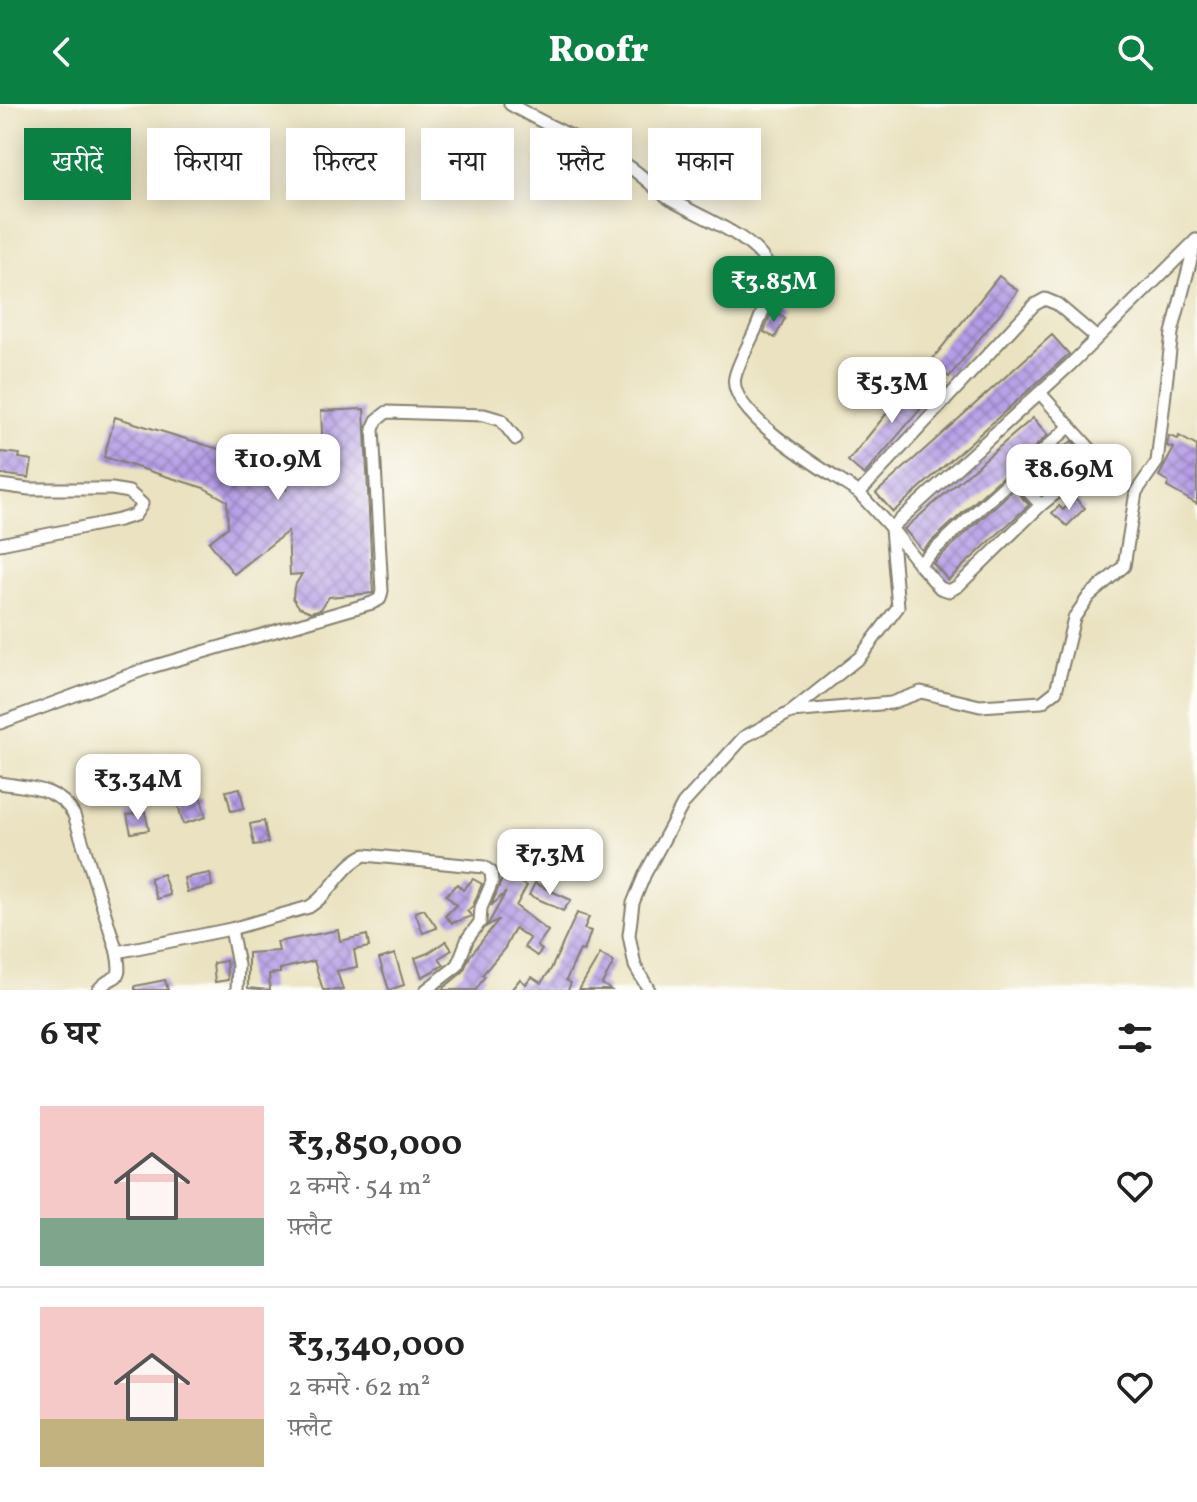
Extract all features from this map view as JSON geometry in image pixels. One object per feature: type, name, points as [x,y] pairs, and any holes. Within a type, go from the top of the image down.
[{"type":"street","points":[[510,104],[630,167],[670,200],[758,250],[769,269],[771,291],[734,378],[737,397],[793,449],[859,493],[940,588],[949,591],[958,586],[1041,505],[1089,467],[1094,458],[1092,451],[1040,393]]},
{"type":"street","points":[[891,528],[1040,393],[1197,239]]},
{"type":"street","points":[[791,712],[891,703],[921,692],[980,706],[1042,702],[1056,691],[1074,618],[1089,596],[1124,566],[1136,492],[1157,462],[1172,333],[1197,239]]},
{"type":"street","points":[[859,493],[1034,305],[1045,299],[1057,304],[1097,338]]},
{"type":"street","points":[[0,723],[148,668],[380,599],[373,429],[377,420],[387,412],[484,415],[501,420],[516,439]]},
{"type":"street","points":[[919,564],[1069,427]]},
{"type":"street","points":[[1014,477],[1041,505]]},
{"type":"street","points":[[0,485],[29,489],[112,489],[129,492],[142,504],[135,515],[119,520],[0,544]]},
{"type":"street","points":[[649,990],[635,966],[629,935],[633,903],[645,874],[683,804],[744,737],[791,712],[860,657],[898,607],[891,528]]},
{"type":"street","points":[[0,783],[60,796],[74,815],[117,952],[120,973],[98,990]]},
{"type":"street","points":[[117,952],[231,929],[309,907],[320,901],[351,864],[365,855],[484,867],[491,872],[492,882],[481,908],[480,922],[468,938],[457,966],[426,990]]},
{"type":"street","points":[[231,929],[238,965],[237,990]]},
{"type":"building","points":[[999,276],[1018,291],[949,377],[930,362]]},
{"type":"building","points":[[772,311],[785,318],[775,338],[764,332]]},
{"type":"building","points":[[1052,335],[1069,354],[893,512],[876,493]]},
{"type":"building","points":[[917,376],[936,391],[864,475],[848,461]]},
{"type":"building","points":[[364,409],[373,593],[329,597],[321,609],[311,612],[299,607],[293,598],[294,587],[302,574],[290,575],[288,531],[234,574],[209,542],[228,527],[227,501],[204,488],[104,457],[115,417],[228,452],[286,489],[284,456],[323,454],[321,411]]},
{"type":"building","points":[[1033,418],[1048,435],[922,550],[904,529]]},
{"type":"building","points":[[1169,436],[1178,439],[1179,436],[1197,446],[1197,504],[1167,487],[1169,482],[1159,476],[1174,448],[1167,446]]},
{"type":"building","points":[[1072,441],[1084,455],[1082,461],[1042,494],[1026,478],[1059,448],[1061,450]]},
{"type":"building","points":[[1,452],[20,454],[19,458],[32,460],[29,478],[0,474]]},
{"type":"building","points":[[1014,489],[1029,505],[948,580],[933,563]]},
{"type":"building","points":[[1075,498],[1085,508],[1067,526],[1052,513],[1059,506],[1063,510]]},
{"type":"building","points":[[240,788],[244,808],[231,811],[226,791]]},
{"type":"building","points":[[201,798],[206,817],[183,824],[178,804]]},
{"type":"building","points":[[145,812],[149,830],[131,833],[127,815]]},
{"type":"building","points":[[264,821],[268,843],[254,845],[250,824]]},
{"type":"building","points":[[210,873],[212,886],[187,892],[184,878]]},
{"type":"building","points":[[163,874],[170,895],[157,899],[150,878]]},
{"type":"building","points":[[504,874],[527,886],[516,906],[548,931],[537,946],[542,950],[537,956],[524,947],[530,939],[515,928],[505,948],[482,975],[485,976],[476,990],[441,990],[463,972],[470,956],[499,919],[487,926],[506,892],[491,906]]},
{"type":"building","points":[[473,879],[482,884],[473,906],[467,911],[472,916],[452,923],[445,916],[456,905],[446,895],[457,884],[463,890]]},
{"type":"building","points":[[535,883],[571,900],[563,911],[529,895]]},
{"type":"building","points":[[424,909],[437,928],[423,933],[415,912]]},
{"type":"building","points":[[577,913],[589,917],[584,929],[591,931],[584,951],[580,950],[566,980],[571,983],[568,990],[511,990],[520,979],[526,984],[532,977],[541,983],[551,969]]},
{"type":"building","points":[[338,930],[340,941],[367,935],[369,947],[354,950],[357,967],[337,971],[343,990],[323,990],[314,961],[269,974],[270,990],[248,988],[248,953],[279,951],[277,942]]},
{"type":"building","points":[[446,941],[452,950],[439,958],[444,965],[422,977],[415,958]]},
{"type":"building","points":[[395,954],[404,985],[389,990],[379,959]]},
{"type":"building","points":[[600,954],[614,962],[602,984],[611,990],[579,990]]},
{"type":"building","points":[[226,961],[228,980],[215,982],[213,963]]},
{"type":"building","points":[[165,980],[168,990],[135,990],[135,986]]}]
